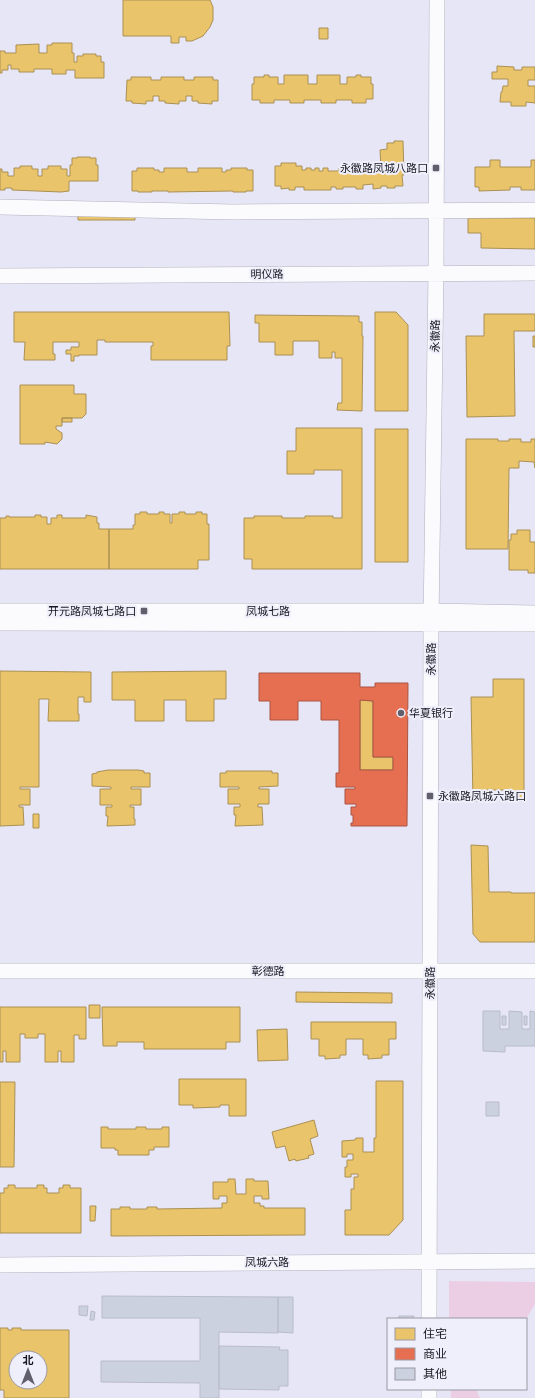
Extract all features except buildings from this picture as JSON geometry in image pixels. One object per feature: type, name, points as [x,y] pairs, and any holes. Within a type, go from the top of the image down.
[{"type":"street","name":"永徽路","points":[[429,1318],[431,617],[436,272],[437,0]]},
{"type":"street","points":[[0,207],[233,212],[535,210]]},
{"type":"street","name":"明仪路","points":[[0,276],[436,272],[535,273]]},
{"type":"street","name":"凤城七路","points":[[0,611],[431,617],[535,624]]},
{"type":"street","name":"凤城七路","points":[[0,623],[431,617],[535,613]]},
{"type":"street","name":"彰德路","points":[[0,971],[535,971]]},
{"type":"street","name":"凤城六路","points":[[0,1265],[535,1261]]},
{"type":"shaded area","points":[[449,1281],[535,1282],[535,1304],[527,1318],[449,1318]]},
{"type":"shaded area","points":[[451,1390],[476,1390],[480,1398],[451,1398]]},
{"type":"place","name":"永徽路凤城八路口","points":[[436,168]]},
{"type":"place","name":"开元路凤城七路口","points":[[144,611]]},
{"type":"place","name":"华夏银行","points":[[401,713]]},
{"type":"place","name":"永徽路凤城六路口","points":[[430,796]]}]
